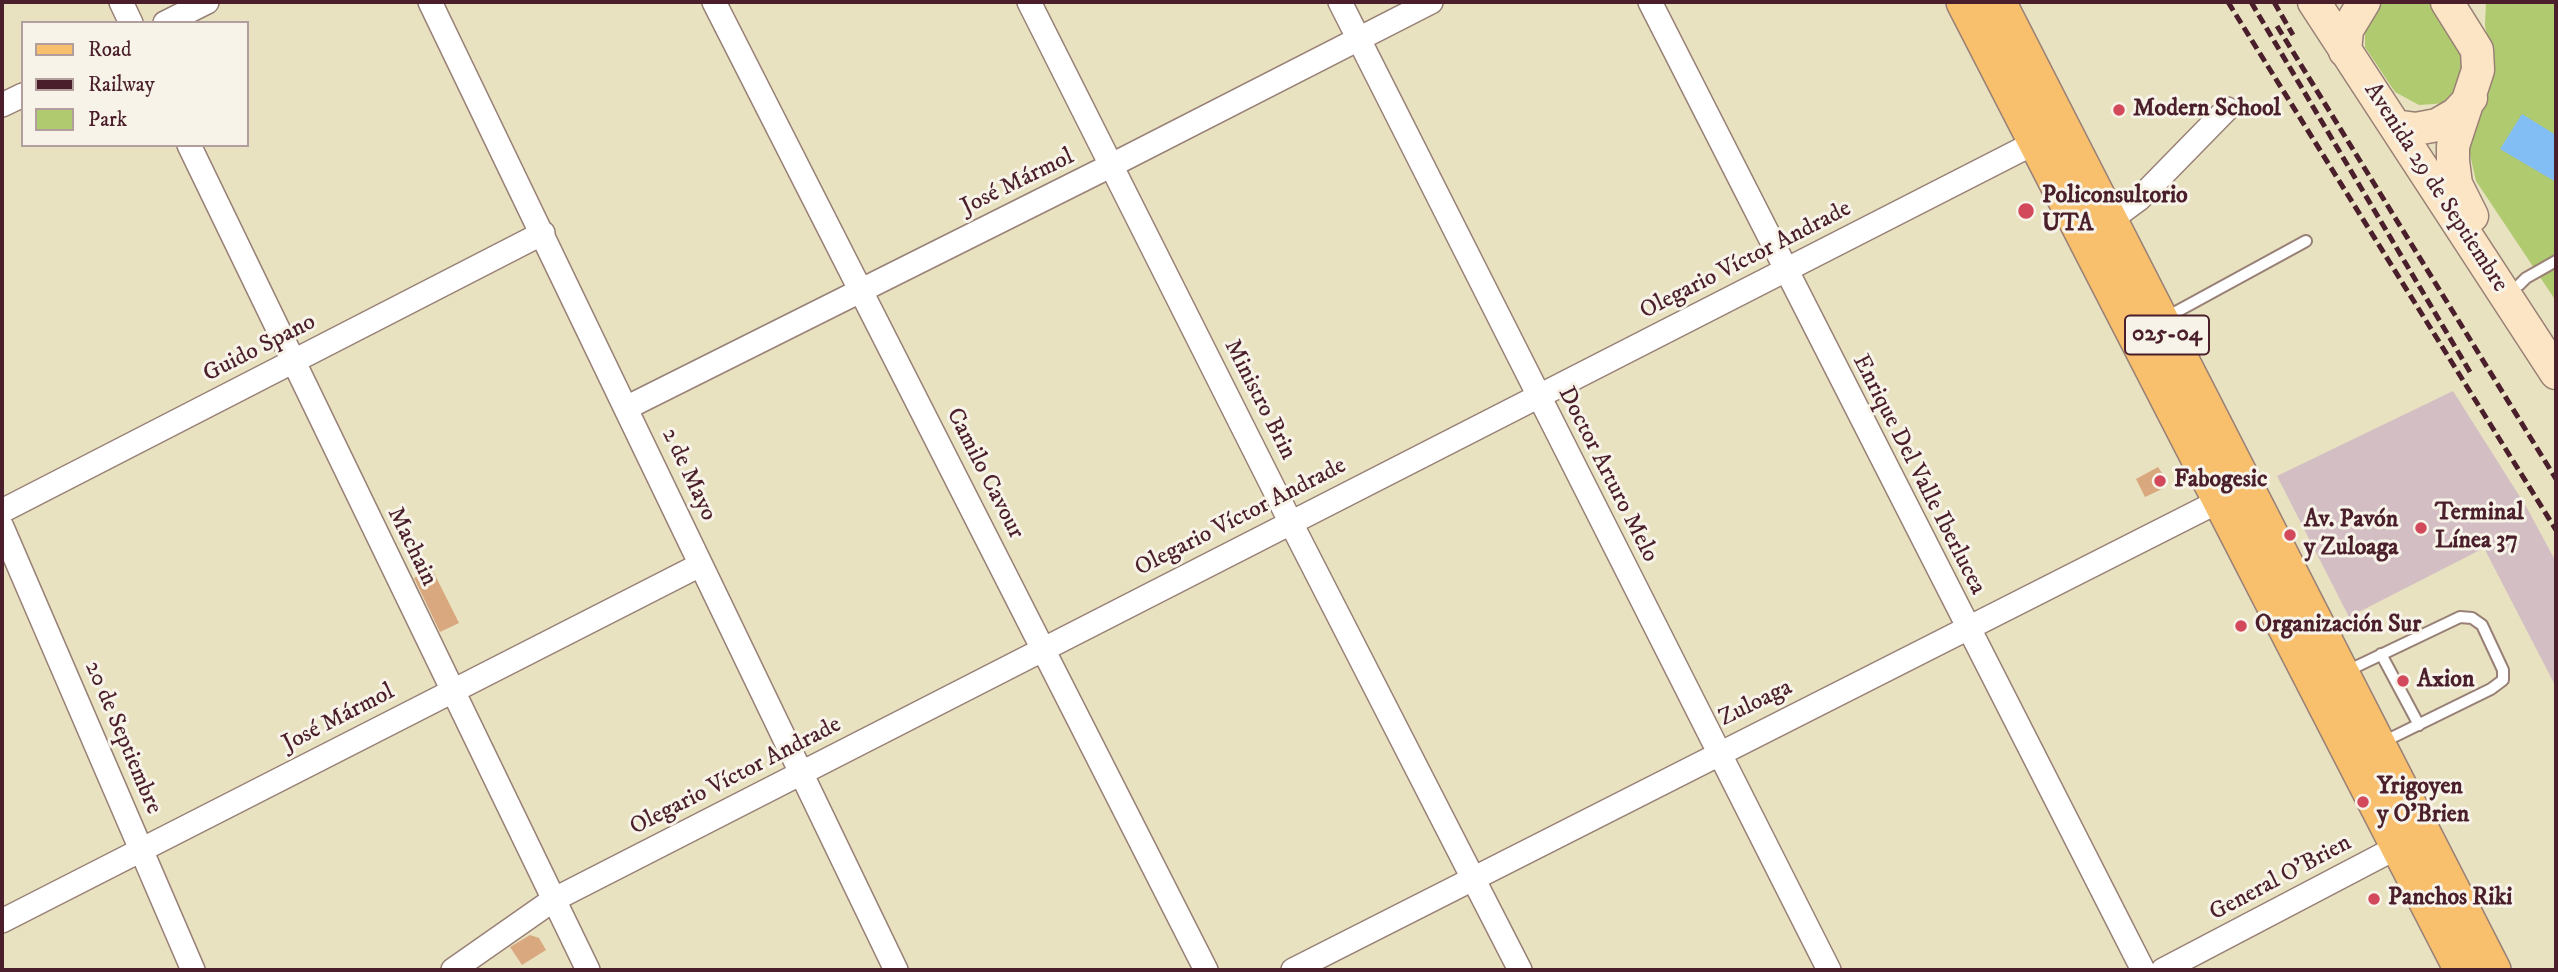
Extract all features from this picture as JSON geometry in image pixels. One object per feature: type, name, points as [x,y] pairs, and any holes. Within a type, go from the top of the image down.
[{"type":"main road","name":"025-04","points":[[1964,2],[2049,136],[2109,221],[2160,321],[2232,494],[2340,674],[2378,744],[2411,840],[2462,970]]},
{"type":"main road","name":"025-04","points":[[1998,2],[2049,136],[2232,494],[2411,840],[2493,970]]},
{"type":"street","points":[[121,2],[130,21]]},
{"type":"street","points":[[169,21],[207,2]]},
{"type":"street","name":"2 de Mayo","points":[[430,2],[628,407],[700,565],[897,970]]},
{"type":"street","name":"Camilo Cavour","points":[[714,2],[1206,970]]},
{"type":"street","name":"Ministro Brin","points":[[1029,2],[1520,970]]},
{"type":"street","name":"Doctor Arturo Melo","points":[[1340,2],[1829,970]]},
{"type":"street","name":"José Mármol","points":[[628,407],[1112,165],[1430,2]]},
{"type":"street","name":"Enrique Del Valle Iberlucea","points":[[1650,2],[2143,970]]},
{"type":"street","name":"Avenida 29 de Septiembre","points":[[2314,2],[2556,373]]},
{"type":"street","points":[[2345,51],[2347,30],[2364,2]]},
{"type":"street","name":"Avenida 29 de Septiembre","points":[[2447,2],[2477,50],[2478,70],[2453,146],[2456,184],[2466,206],[2556,342]]},
{"type":"street","points":[[2,105],[21,95]]},
{"type":"street","points":[[2395,126],[2416,129],[2437,125],[2456,114],[2471,98]]},
{"type":"street","points":[[2109,221],[2139,199],[2227,109]]},
{"type":"street","name":"Olegario Víctor Andrade","points":[[453,970],[553,900],[2049,136]]},
{"type":"street","name":"Machain","points":[[190,147],[588,970]]},
{"type":"street","name":"Guido Spano","points":[[2,511],[543,233]]},
{"type":"street","name":"Zuloaga","points":[[1293,970],[2232,494]]},
{"type":"street","name":"20 de Septiembre","points":[[2,527],[193,970]]},
{"type":"street","name":"José Mármol","points":[[2,921],[700,565]]},
{"type":"street","name":"General O'Brien","points":[[2163,970],[2411,840]]},
{"type":"lane","points":[[2160,321],[2306,241]]},
{"type":"lane","points":[[2519,285],[2556,261]]},
{"type":"lane","points":[[2340,674],[2460,617],[2472,618],[2482,625],[2503,670],[2503,680],[2378,744]]},
{"type":"lane","points":[[2381,654],[2418,725]]},
{"type":"shaded area","name":"Terminal Línea 37","points":[[2453,391],[2527,508],[2556,562],[2556,687],[2484,548],[2349,617],[2277,476]]},
{"type":"green space","points":[[2376,2],[2432,2],[2449,20],[2469,72],[2448,103],[2419,105],[2395,92],[2365,47],[2365,21]]},
{"type":"green space","points":[[2486,2],[2556,2],[2556,301],[2476,181],[2469,150],[2493,70],[2485,25]]},
{"type":"water","points":[[2522,114],[2556,135],[2556,182],[2500,149]]},
{"type":"building","points":[[2158,467],[2166,479],[2162,489],[2145,497],[2136,479]]},
{"type":"building","points":[[432,569],[459,623],[440,632],[414,578]]},
{"type":"building","points":[[530,935],[539,938],[546,950],[522,965],[510,947]]},
{"type":"railway","points":[[2228,2],[2556,530]]},
{"type":"railway","points":[[2251,2],[2470,372]]},
{"type":"railway","points":[[2274,2],[2293,35]]},
{"type":"railway","points":[[2277,26],[2556,479]]},
{"type":"place","name":"Modern School","points":[[2119,110]]},
{"type":"place","name":"Policonsultorio UTA","points":[[2026,211]]},
{"type":"place","name":"Fabogesic","points":[[2160,481]]},
{"type":"place","name":"Terminal Línea 37","points":[[2421,528]]},
{"type":"place","name":"Av. Pavón y Zuloaga","points":[[2290,535]]},
{"type":"place","name":"Organización Sur","points":[[2241,626]]},
{"type":"place","name":"Axion","points":[[2403,681]]},
{"type":"place","name":"Yrigoyen y O'Brien","points":[[2363,802]]},
{"type":"place","name":"Panchos Riki","points":[[2374,899]]}]
